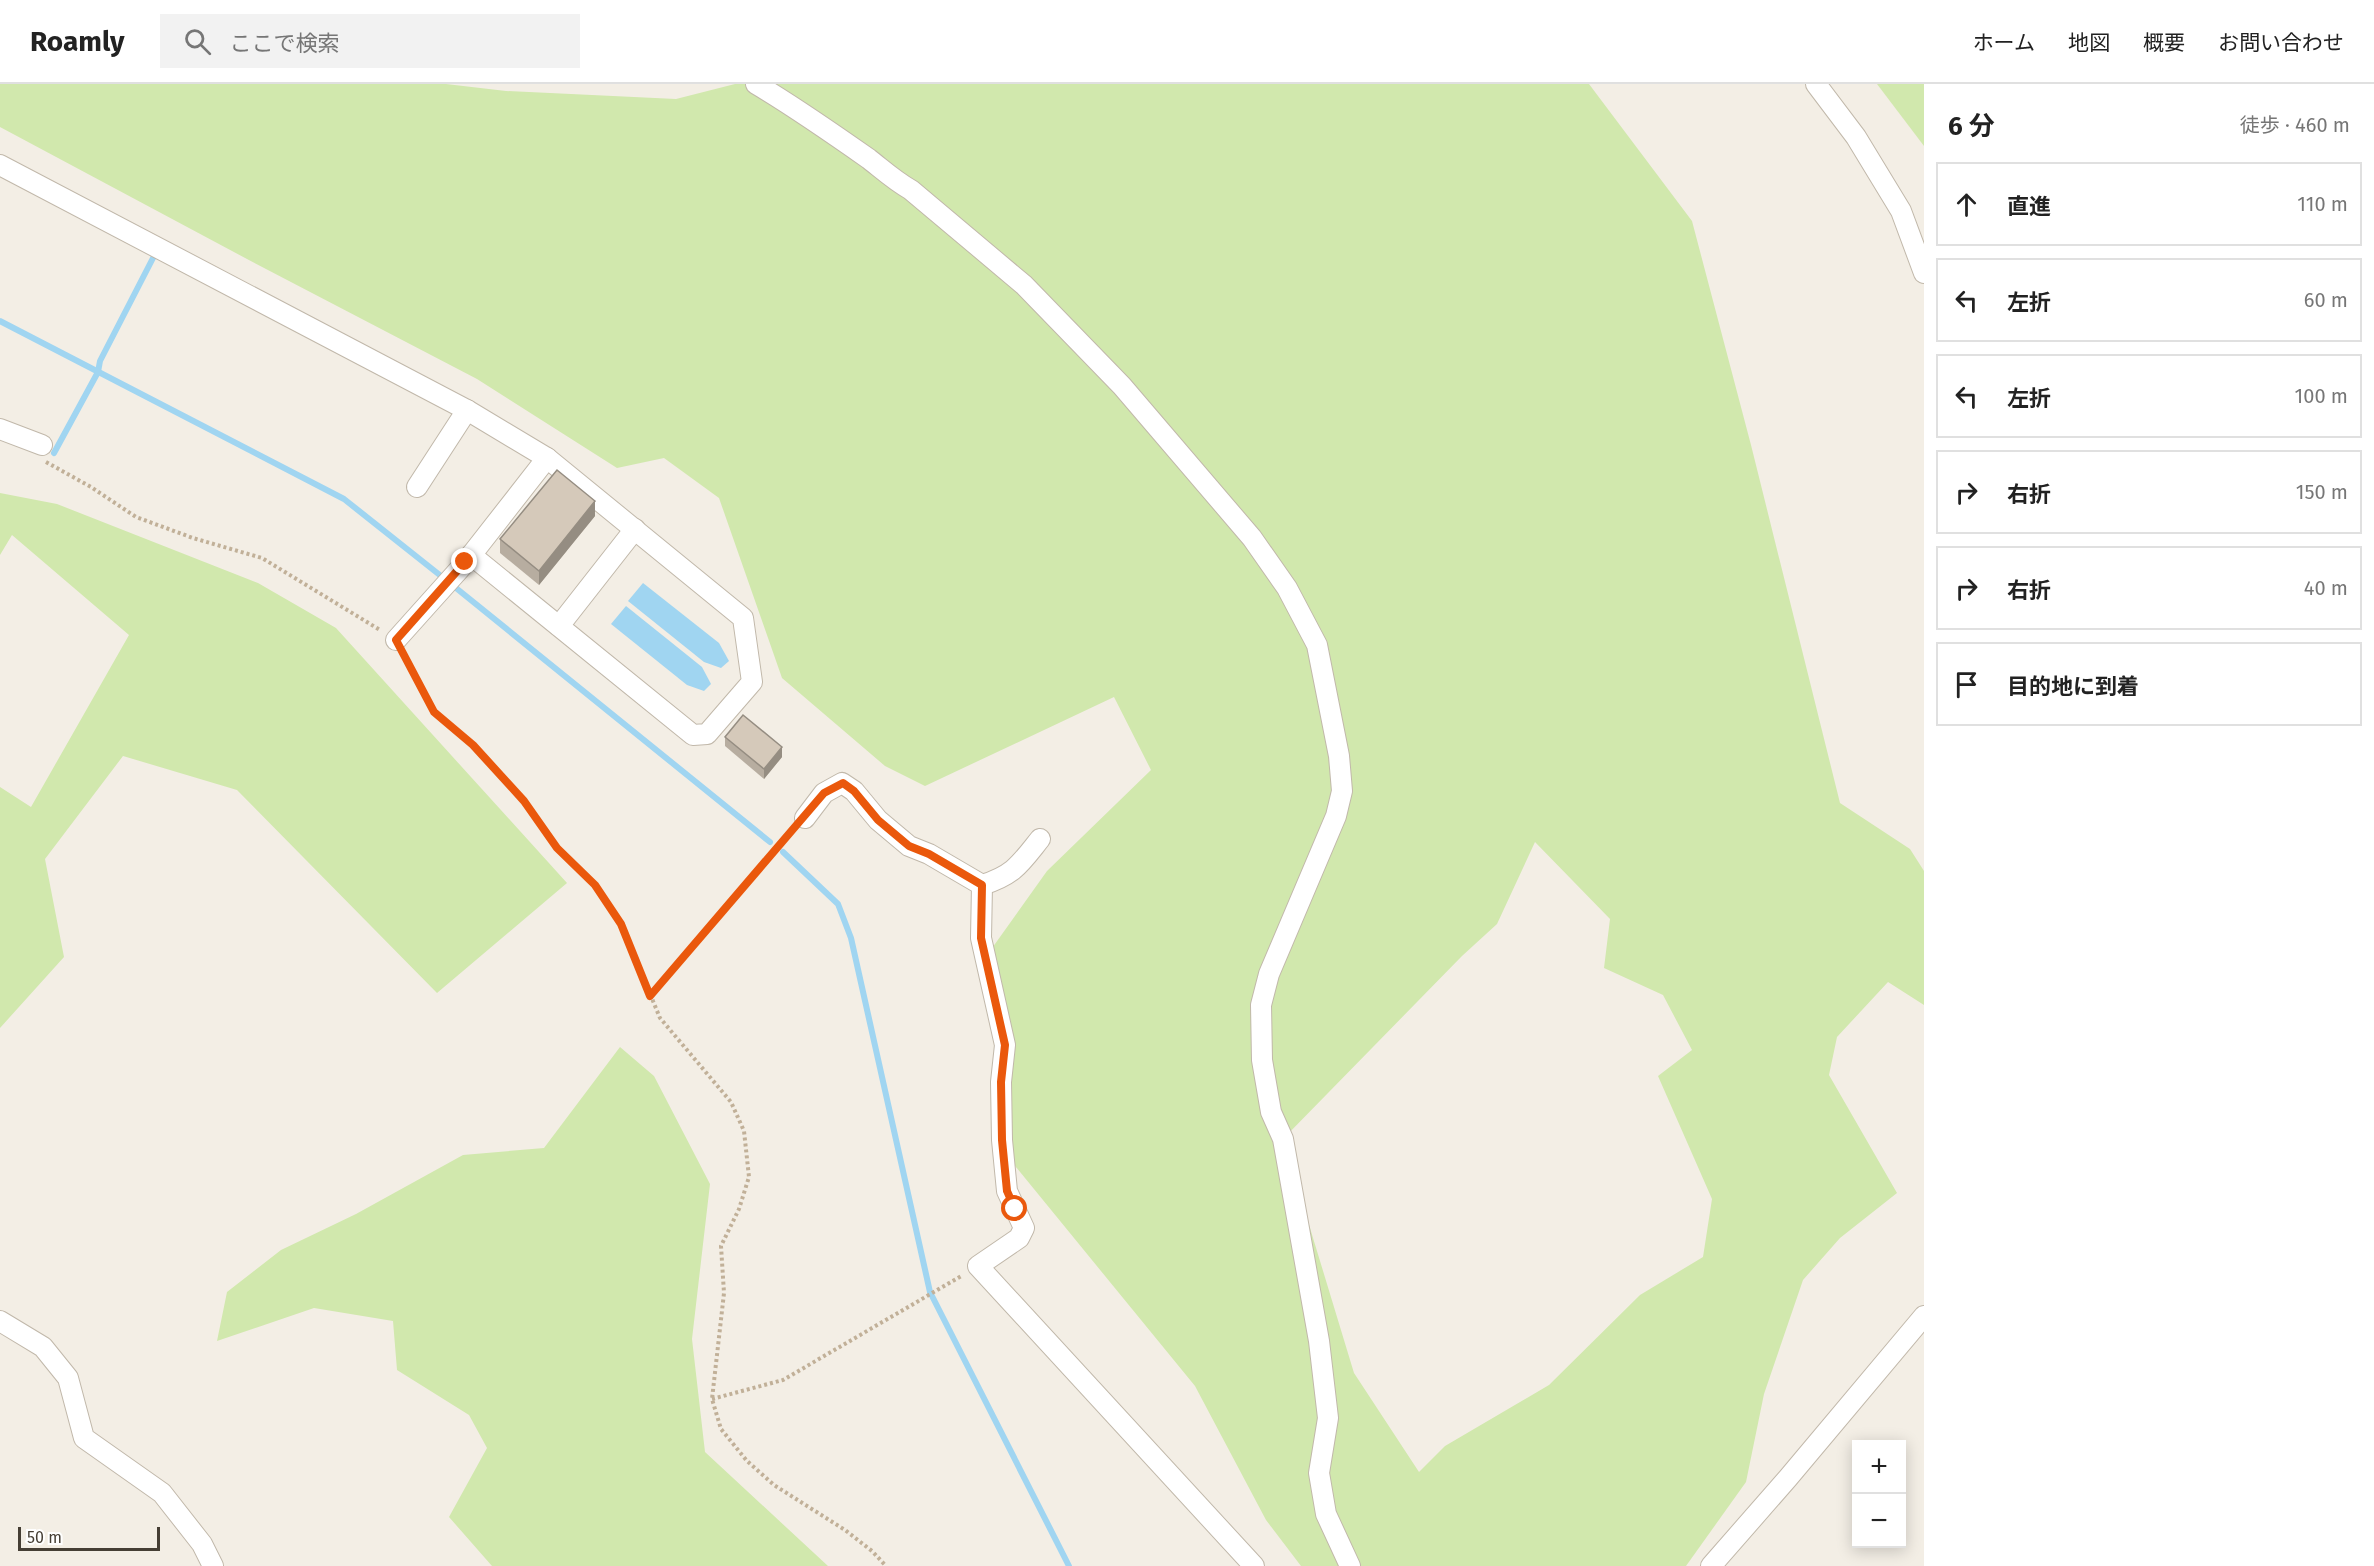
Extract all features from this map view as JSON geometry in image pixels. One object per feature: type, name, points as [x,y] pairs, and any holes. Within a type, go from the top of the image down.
[{"type":"street","points":[[756,84],[792,105],[877,165],[891,178],[911,190],[1024,285],[1122,386],[1252,538],[1287,588],[1317,645],[1339,756],[1342,791],[1336,816],[1269,974],[1261,1005],[1262,1060],[1271,1112],[1283,1139],[1319,1341],[1328,1418],[1319,1473],[1326,1514],[1350,1566]]},
{"type":"street","points":[[1816,84],[1856,137],[1901,211],[1924,273]]},
{"type":"street","points":[[0,165],[467,410],[548,458],[743,618],[752,682],[707,734],[693,735],[471,555]]},
{"type":"street","points":[[417,487],[467,410]]},
{"type":"street","points":[[0,429],[40,452]]},
{"type":"street","points":[[396,640],[471,555],[548,458]]},
{"type":"street","points":[[559,626],[635,529]]},
{"type":"street","points":[[805,818],[824,793],[843,783],[854,791],[878,820],[909,846],[929,854],[982,885],[1003,879],[1019,865],[1040,839]]},
{"type":"street","points":[[982,885],[981,938],[1005,1045],[1001,1094],[1002,1140],[1007,1191],[1023,1228],[1019,1238],[978,1266],[1254,1566]]},
{"type":"street","points":[[1711,1566],[1924,1316]]},
{"type":"street","points":[[0,1321],[44,1347],[68,1378],[84,1438],[162,1493],[202,1544],[213,1566]]},
{"type":"path","points":[[40,452],[136,517],[193,538],[262,558],[396,640],[434,712],[473,745],[524,801],[557,848],[595,885],[621,924],[660,1018],[731,1102],[744,1131],[749,1177],[739,1209],[721,1246],[724,1293],[712,1399],[721,1429],[747,1461],[774,1485],[872,1551],[886,1566]]},
{"type":"path","points":[[650,996],[805,818]]},
{"type":"path","points":[[712,1399],[783,1380],[978,1266]]},
{"type":"green space","points":[[0,84],[446,84],[506,91],[676,99],[735,84],[1589,84],[1692,221],[1751,445],[1840,803],[1910,849],[1924,871],[1924,1005],[1888,982],[1837,1037],[1829,1075],[1897,1193],[1840,1238],[1803,1280],[1764,1394],[1746,1482],[1686,1566],[1301,1566],[1266,1520],[1195,1386],[1011,1161],[990,951],[1047,871],[1151,770],[1114,697],[925,786],[885,766],[782,678],[719,498],[664,458],[617,468],[477,379],[0,127]],"holes":[[[1535,842],[1610,919],[1604,968],[1663,995],[1692,1050],[1658,1076],[1712,1199],[1703,1257],[1640,1295],[1549,1385],[1445,1446],[1419,1472],[1354,1373],[1283,1139],[1462,956],[1497,924]]]},
{"type":"green space","points":[[1877,84],[1924,84],[1924,146]]},
{"type":"green space","points":[[0,493],[57,504],[258,583],[336,628],[567,883],[437,993],[237,790],[123,756],[45,859],[64,957],[0,1028],[0,787],[31,807],[129,635],[12,535],[0,555]]},
{"type":"green space","points":[[620,1047],[654,1076],[710,1184],[692,1339],[705,1452],[828,1566],[492,1566],[449,1517],[487,1448],[469,1415],[397,1370],[393,1321],[314,1308],[217,1341],[227,1292],[281,1250],[356,1214],[463,1155],[544,1148]]},
{"type":"water","points":[[643,583],[719,643],[729,661],[721,668],[704,662],[628,601]]},
{"type":"water","points":[[626,606],[702,667],[711,684],[704,691],[687,685],[611,624]]},
{"type":"building","points":[[557,470],[595,501],[539,571],[500,539]]},
{"type":"building","points":[[743,715],[782,747],[764,769],[725,737]]},
{"type":"waterway","points":[[54,453],[98,372],[100,361],[153,258]]},
{"type":"waterway","points":[[0,321],[344,499],[441,576]]},
{"type":"waterway","points":[[456,588],[770,842]]},
{"type":"waterway","points":[[783,852],[838,904],[851,938],[930,1292],[1069,1566]]},
{"type":"route","points":[[465,562],[396,640],[434,712],[473,745],[524,801],[557,848],[595,885],[621,924],[650,996],[805,818],[824,793],[843,783],[854,791],[878,820],[909,846],[929,854],[982,885],[981,938],[998,1005],[1005,1045],[1001,1082],[1002,1140],[1007,1191],[1015,1209]]}]
